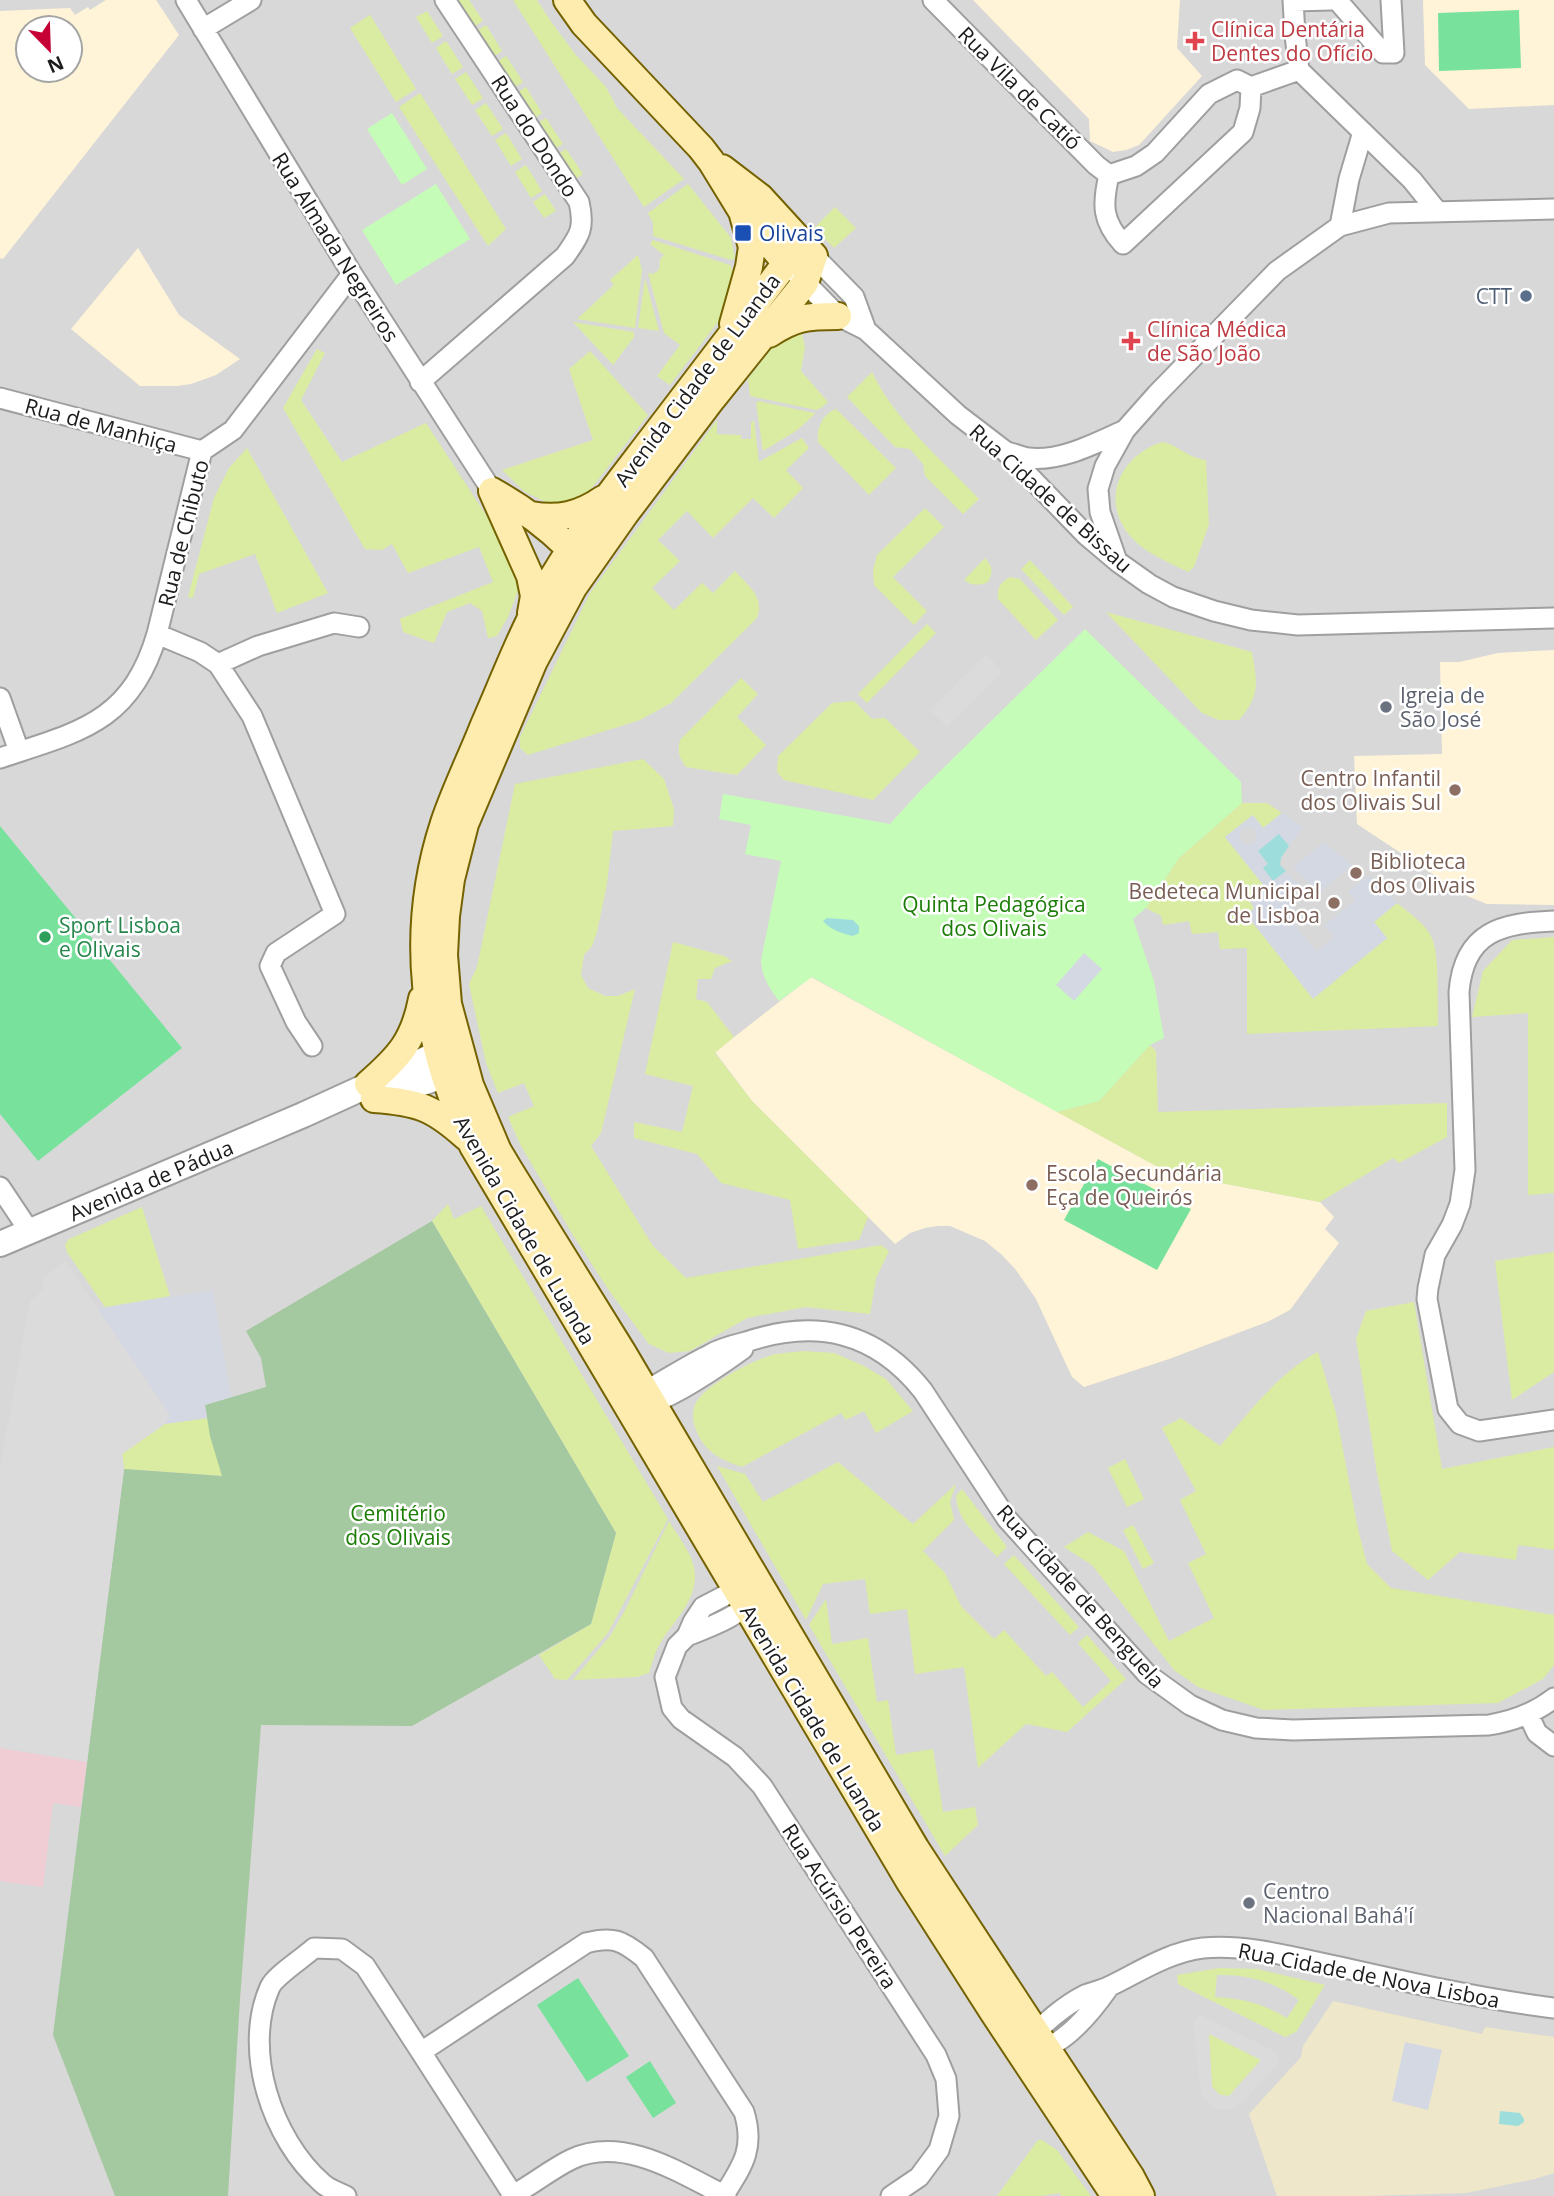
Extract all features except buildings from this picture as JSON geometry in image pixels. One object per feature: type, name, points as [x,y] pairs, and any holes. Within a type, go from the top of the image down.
[{"type":"main road","name":"Rua Cidade de Bissau","points":[[567,0],[584,24],[711,161],[760,197],[814,256]]},
{"type":"main road","name":"Rua Cidade de Bissau","points":[[711,161],[741,211],[786,263]]},
{"type":"main road","points":[[728,341],[752,247],[741,211]]},
{"type":"main road","name":"Avenida Cidade de Luanda","points":[[642,1401],[470,1141],[428,1011],[424,946],[427,905],[444,824],[529,621],[573,559],[615,488],[786,263],[814,256]]},
{"type":"main road","name":"Avenida Cidade de Luanda","points":[[814,256],[805,283],[573,559],[554,620],[487,770],[456,853],[446,916],[444,955],[448,1004],[447,1064],[481,1112],[504,1161],[562,1252],[749,1596],[916,1849],[1034,2045],[1115,2196]]},
{"type":"main road","points":[[754,346],[792,320],[806,316],[838,316]]},
{"type":"main road","points":[[531,515],[549,518],[574,515],[601,500],[615,488]]},
{"type":"main road","points":[[492,491],[531,515],[573,559]]},
{"type":"main road","points":[[492,491],[534,589],[534,604],[529,621]]},
{"type":"main road","points":[[506,526],[532,550],[573,559]]},
{"type":"main road","points":[[425,984],[413,1032],[371,1091],[429,1108],[449,1121],[470,1141]]},
{"type":"main road","name":"Avenida Cidade de Luanda","points":[[1034,2045],[1131,2177],[1141,2196]]},
{"type":"street","name":"Rua Almada Negreiros","points":[[186,0],[352,274],[492,491]]},
{"type":"street","points":[[203,29],[251,0]]},
{"type":"street","name":"Rua do Dondo","points":[[420,382],[565,256],[580,235],[583,219],[579,202],[445,0]]},
{"type":"street","name":"Rua Vila de Catió","points":[[933,0],[1109,175]]},
{"type":"street","points":[[1331,0],[1293,1],[1300,70],[1412,180],[1437,211]]},
{"type":"street","points":[[1337,0],[1383,53],[1394,53],[1391,0]]},
{"type":"street","points":[[1251,87],[1250,108],[1243,132],[1123,244],[1110,230],[1107,220],[1105,190],[1109,175],[1136,166],[1155,153],[1209,94],[1237,80],[1251,87],[1300,70]]},
{"type":"street","points":[[1340,226],[1349,179],[1363,132]]},
{"type":"street","points":[[1118,562],[1100,512],[1098,489],[1105,466],[1125,430],[1277,271],[1340,226],[1389,213],[1554,209]]},
{"type":"street","name":"Rua Cidade de Bissau","points":[[814,256],[854,297],[866,330]]},
{"type":"street","name":"Rua Cidade de Bissau","points":[[786,263],[838,316],[866,330],[958,415],[1005,451],[1086,535],[1118,562],[1173,597],[1251,620],[1298,625],[1554,618]]},
{"type":"street","name":"Rua de Chibuto","points":[[0,758],[80,731],[126,697],[149,660],[202,452],[233,430],[352,274]]},
{"type":"street","name":"Rua de Manhiça","points":[[0,398],[202,452]]},
{"type":"street","points":[[1005,451],[1028,458],[1049,457],[1084,449],[1125,430]]},
{"type":"street","points":[[218,664],[258,646],[334,623],[359,627]]},
{"type":"street","points":[[157,634],[200,652],[218,664],[252,716],[335,914],[276,953],[270,967],[296,1021],[312,1046]]},
{"type":"street","points":[[0,698],[19,751]]},
{"type":"street","points":[[1554,921],[1525,922],[1499,928],[1478,943],[1464,966],[1459,992],[1465,1179],[1456,1214],[1432,1265],[1427,1299],[1445,1399],[1453,1417],[1469,1429],[1479,1431],[1554,1420]]},
{"type":"street","name":"Avenida de Pádua","points":[[0,1244],[303,1115],[447,1064]]},
{"type":"street","points":[[0,1187],[30,1232]]},
{"type":"street","name":"Rua Cidade de Benguela","points":[[642,1401],[720,1365],[758,1338],[794,1330],[831,1332],[849,1337],[871,1346],[898,1364],[923,1391],[1007,1519],[1147,1674],[1175,1696],[1206,1713],[1239,1724],[1273,1730],[1489,1725],[1528,1714],[1554,1698]]},
{"type":"street","name":"Rua Acúrsio Pereira","points":[[749,1596],[704,1607],[687,1636],[677,1646],[665,1677],[672,1707],[681,1719],[734,1757],[762,1786],[936,2055],[946,2080],[949,2116],[939,2150],[919,2177],[891,2196]]},
{"type":"street","points":[[1528,1714],[1537,1733],[1554,1746]]},
{"type":"street","points":[[346,2196],[318,2190],[278,2122],[265,2090],[259,2056],[260,2019],[271,1984],[314,1948],[342,1948],[365,1966],[512,2196],[573,2159],[587,2154],[621,2151],[650,2160],[725,2195],[748,2150],[750,2131],[744,2112],[643,1958],[627,1944],[606,1938],[586,1943],[421,2052]]},
{"type":"street","name":"Rua Cidade de Nova Lisboa","points":[[1034,2045],[1094,2009],[1109,1987],[1136,1971],[1166,1958],[1202,1948],[1243,1949],[1283,1955],[1508,2002],[1554,2008]]},
{"type":"shaded area","points":[[0,0],[1554,0],[1554,2196],[0,2196]]},
{"type":"shaded area","points":[[106,0],[156,0],[179,35],[3,259],[0,258],[0,11],[70,8],[74,14],[14,14],[14,84],[84,84],[84,14],[77,14],[88,7],[90,10]]},
{"type":"shaded area","points":[[973,0],[1180,0],[1177,48],[1202,76],[1139,145],[1113,152],[1090,141],[1089,119]]},
{"type":"shaded area","points":[[1423,0],[1554,0],[1554,105],[1469,109],[1425,65]]},
{"type":"shaded area","points":[[138,248],[179,315],[240,359],[216,375],[191,384],[140,386],[71,329]]},
{"type":"shaded area","name":"Centro Infantil dos Olivais Sul","points":[[1554,650],[1554,905],[1487,904],[1467,896],[1357,824],[1354,756],[1442,754],[1440,662],[1459,662],[1498,653]]},
{"type":"shaded area","points":[[986,654],[1003,672],[947,726],[930,711]]},
{"type":"shaded area","points":[[1282,813],[1303,827],[1289,846],[1278,834],[1269,864],[1273,881],[1286,871],[1299,885],[1290,893],[1297,902],[1285,913],[1317,952],[1334,936],[1324,926],[1355,900],[1348,891],[1369,876],[1397,903],[1374,922],[1387,938],[1313,999],[1247,915],[1254,908],[1248,899],[1264,886],[1225,837],[1253,815],[1263,828]],"holes":[[[1252,827],[1257,834],[1254,844],[1245,844],[1239,837],[1242,828]]]},
{"type":"shaded area","points":[[1324,842],[1352,865],[1319,893],[1293,867]]},
{"type":"shaded area","points":[[1084,953],[1102,969],[1074,1001],[1056,985]]},
{"type":"shaded area","name":"Escola Secundária Eça de Queirós","points":[[811,977],[1169,1173],[1320,1202],[1334,1217],[1325,1229],[1339,1243],[1290,1310],[1267,1322],[1169,1359],[1084,1387],[1072,1377],[1036,1299],[1002,1255],[985,1241],[950,1226],[925,1228],[910,1233],[895,1244],[752,1101],[715,1052]]},
{"type":"shaded area","points":[[65,1261],[170,1415],[165,1424],[122,1454],[124,1469],[87,1762],[0,1748],[0,1469],[30,1301],[43,1290],[43,1278]]},
{"type":"shaded area","points":[[213,1290],[231,1397],[205,1405],[207,1418],[165,1424],[170,1415],[98,1309]]},
{"type":"shaded area","points":[[0,1748],[87,1762],[81,1807],[53,1803],[43,1887],[0,1881]]},
{"type":"shaded area","points":[[1333,2001],[1482,2034],[1485,2027],[1554,2037],[1554,2173],[1466,2193],[1277,2196],[1249,2114],[1301,2057],[1303,2046]]},
{"type":"shaded area","points":[[1200,2015],[1276,2052],[1279,2057],[1278,2064],[1242,2103],[1230,2109],[1216,2109],[1201,2095],[1193,2022]],"holes":[[[1209,2034],[1261,2060],[1229,2096],[1220,2095],[1212,2087]]]},
{"type":"shaded area","points":[[1405,2042],[1442,2050],[1428,2110],[1392,2101]]},
{"type":"green space","points":[[469,0],[483,21],[472,28],[455,2]]},
{"type":"green space","points":[[513,0],[537,0],[575,54],[606,87],[617,108],[684,179],[644,207]]},
{"type":"green space","points":[[1519,10],[1521,68],[1439,71],[1438,13]]},
{"type":"green space","points":[[427,11],[443,36],[432,43],[416,17]]},
{"type":"green space","points":[[370,15],[416,89],[396,102],[350,28]]},
{"type":"green space","points":[[486,25],[502,51],[492,58],[475,32]]},
{"type":"green space","points":[[446,41],[463,67],[452,74],[436,48]]},
{"type":"green space","points":[[506,56],[523,82],[512,89],[495,63]]},
{"type":"green space","points":[[466,72],[483,98],[472,105],[455,79]]},
{"type":"green space","points":[[526,87],[542,113],[532,120],[515,94]]},
{"type":"green space","points":[[420,93],[506,229],[488,246],[399,107]]},
{"type":"green space","points":[[486,103],[503,129],[492,136],[475,110]]},
{"type":"green space","points":[[392,113],[427,169],[402,185],[367,129]]},
{"type":"green space","points":[[546,118],[563,144],[552,150],[535,125]]},
{"type":"green space","points":[[506,133],[522,159],[511,166],[495,140]]},
{"type":"green space","points":[[566,149],[583,174],[572,181],[555,156]]},
{"type":"green space","points":[[526,165],[542,191],[531,198],[515,172]]},
{"type":"green space","points":[[436,184],[470,239],[396,285],[362,230]]},
{"type":"green space","points":[[688,184],[731,238],[735,258],[731,260],[653,236],[653,223],[648,213]]},
{"type":"green space","points":[[545,194],[556,211],[544,218],[533,202]]},
{"type":"green space","points":[[835,207],[856,228],[834,248],[814,228]]},
{"type":"green space","points":[[653,240],[730,265],[733,270],[724,314],[670,385],[657,376],[680,345],[664,333],[648,273],[653,274],[659,270],[660,259],[664,255],[650,244]]},
{"type":"green space","points":[[638,255],[642,270],[635,328],[577,319],[614,285],[610,280]]},
{"type":"green space","points":[[645,278],[659,331],[638,328]]},
{"type":"green space","points":[[573,322],[634,332],[634,337],[613,365]]},
{"type":"green space","points":[[801,328],[805,347],[801,371],[828,402],[816,410],[750,396],[748,379],[778,340]]},
{"type":"green space","points":[[317,349],[325,353],[301,400],[342,462],[426,423],[499,535],[521,583],[508,617],[497,636],[488,638],[482,611],[470,603],[447,612],[434,643],[403,632],[400,619],[493,582],[479,547],[408,573],[392,544],[382,550],[365,549],[283,408]]},
{"type":"green space","points":[[590,351],[648,415],[583,497],[550,504],[525,492],[502,470],[593,440],[569,369]]},
{"type":"green space","points":[[872,372],[906,424],[979,499],[963,514],[925,476],[923,464],[910,449],[895,447],[847,397]]},
{"type":"green space","points":[[759,401],[815,414],[796,431],[763,451],[756,403]]},
{"type":"green space","points":[[836,409],[896,468],[869,495],[818,442],[821,422],[827,414]]},
{"type":"green space","points":[[717,420],[717,434],[741,435],[741,439],[751,439],[751,422],[754,421],[759,462],[802,438],[809,448],[786,470],[803,488],[774,518],[753,498],[713,538],[687,511],[658,540],[680,561],[652,588],[674,610],[702,583],[713,593],[735,571],[757,597],[757,618],[671,703],[640,720],[528,755],[520,748],[520,737],[590,593]]},
{"type":"green space","points":[[1162,442],[1206,460],[1209,524],[1194,567],[1188,572],[1138,544],[1122,524],[1117,510],[1118,482],[1125,469],[1147,449]]},
{"type":"green space","points":[[247,448],[328,593],[277,613],[255,554],[199,574],[193,598],[188,597],[214,498],[229,468]]},
{"type":"green space","points":[[925,508],[944,527],[893,577],[927,611],[914,625],[874,585],[873,570],[877,555]]},
{"type":"green space","points":[[985,558],[991,570],[988,582],[976,585],[964,580]]},
{"type":"green space","points":[[1030,560],[1073,607],[1064,615],[1021,569]]},
{"type":"green space","points":[[1010,577],[1020,579],[1058,620],[1036,640],[998,599],[1000,586]]},
{"type":"green space","points":[[1106,612],[1252,652],[1256,688],[1246,711],[1239,720],[1219,720],[1202,713]]},
{"type":"green space","points":[[927,624],[936,633],[867,703],[858,694]]},
{"type":"green space","name":"Quinta Pedagógica dos Olivais","points":[[1085,629],[1241,782],[1242,803],[1179,858],[1146,908],[1133,919],[1154,981],[1164,1038],[1150,1045],[1099,1101],[1057,1112],[812,977],[779,1001],[764,977],[761,960],[781,861],[745,854],[751,825],[719,819],[723,794],[890,824],[921,790]]},
{"type":"green space","points":[[741,678],[758,694],[737,717],[766,745],[737,775],[686,767],[679,754],[680,740]]},
{"type":"green space","points":[[854,701],[872,719],[885,718],[920,752],[873,800],[784,780],[777,772],[778,756],[832,703]]},
{"type":"green space","points":[[643,759],[664,779],[674,809],[673,826],[613,831],[607,884],[597,932],[592,946],[584,955],[581,975],[588,988],[605,996],[618,996],[635,989],[601,1133],[591,1146],[653,1246],[686,1278],[881,1245],[889,1251],[876,1278],[870,1314],[806,1307],[747,1318],[690,1351],[669,1353],[649,1344],[610,1292],[571,1232],[520,1144],[508,1117],[534,1106],[524,1083],[498,1093],[486,1063],[469,984],[477,967],[515,784]]},
{"type":"green space","points":[[1242,803],[1267,803],[1282,813],[1263,828],[1253,815],[1225,837],[1265,886],[1247,916],[1313,998],[1387,938],[1374,922],[1397,903],[1421,923],[1435,947],[1438,1026],[1247,1034],[1247,948],[1220,949],[1218,932],[1192,934],[1189,921],[1163,925],[1161,916],[1146,908],[1179,858]]},
{"type":"green space","name":"Sport Lisboa e Olivais","points":[[0,826],[182,1048],[38,1161],[0,1114]]},
{"type":"green space","points":[[1554,937],[1554,1193],[1528,1195],[1528,1013],[1472,1017],[1483,971],[1512,940]]},
{"type":"green space","points":[[673,942],[724,956],[732,961],[715,968],[711,979],[698,979],[696,999],[707,1002],[734,1037],[715,1053],[752,1101],[868,1217],[859,1240],[798,1249],[790,1200],[721,1183],[697,1154],[634,1138],[634,1122],[682,1132],[693,1086],[645,1074]]},
{"type":"green space","points":[[1150,1045],[1156,1051],[1158,1112],[1447,1103],[1447,1137],[1399,1163],[1393,1158],[1320,1202],[1169,1173],[1057,1112],[1099,1101]]},
{"type":"green space","points":[[1098,1159],[1191,1209],[1157,1270],[1064,1220]]},
{"type":"green space","points":[[448,1204],[454,1219],[481,1206],[668,1519],[608,1633],[567,1680],[555,1679],[539,1655],[591,1624],[616,1533],[432,1221]]},
{"type":"green space","points":[[142,1207],[170,1296],[105,1307],[67,1252],[65,1245],[69,1239]]},
{"type":"green space","name":"Cemitério dos Olivais","points":[[432,1221],[616,1533],[591,1624],[412,1726],[261,1725],[228,2196],[115,2196],[53,2035],[124,1469],[222,1476],[210,1436],[205,1405],[266,1387],[261,1358],[246,1331]]},
{"type":"green space","points":[[1554,1252],[1554,1372],[1512,1400],[1495,1261]]},
{"type":"green space","points":[[1414,1302],[1442,1469],[1554,1447],[1554,1550],[1518,1545],[1516,1560],[1460,1552],[1428,1580],[1392,1551],[1356,1339],[1366,1311]]},
{"type":"green space","points":[[803,1351],[834,1353],[864,1366],[886,1379],[913,1411],[876,1433],[864,1411],[846,1420],[841,1413],[742,1467],[726,1461],[707,1448],[698,1435],[694,1422],[694,1408],[700,1397],[719,1381],[756,1361],[776,1354]]},
{"type":"green space","points":[[1318,1352],[1336,1413],[1367,1564],[1391,1588],[1554,1615],[1554,1665],[1543,1679],[1498,1703],[1264,1710],[1198,1687],[1174,1670],[1092,1565],[1064,1547],[1088,1532],[1124,1551],[1169,1641],[1214,1618],[1188,1563],[1206,1554],[1180,1500],[1196,1491],[1162,1428],[1181,1418],[1220,1446],[1278,1382]]},
{"type":"green space","points":[[207,1418],[222,1476],[124,1469],[122,1454],[165,1424]]},
{"type":"green space","points":[[1125,1459],[1144,1499],[1127,1507],[1108,1468]]},
{"type":"green space","points":[[838,1462],[913,1524],[956,1484],[950,1502],[954,1520],[923,1551],[945,1573],[961,1606],[994,1639],[1004,1630],[1046,1676],[1052,1672],[1083,1707],[1111,1681],[1078,1643],[1087,1635],[1126,1679],[1067,1732],[1026,1724],[978,1768],[964,1667],[915,1674],[907,1609],[870,1614],[865,1579],[823,1584],[806,1620],[717,1466],[745,1474],[763,1502]]},
{"type":"green space","points":[[962,1489],[1007,1547],[997,1557],[960,1514],[956,1496]]},
{"type":"green space","points":[[669,1521],[691,1558],[695,1576],[694,1587],[684,1608],[658,1647],[649,1673],[637,1677],[573,1680],[610,1636]]},
{"type":"green space","points":[[1133,1525],[1154,1563],[1143,1569],[1123,1530]]},
{"type":"green space","points":[[1014,1555],[1079,1627],[1070,1635],[1004,1564]]},
{"type":"green space","points":[[826,1599],[832,1644],[868,1638],[877,1702],[888,1700],[896,1755],[933,1749],[943,1812],[975,1807],[978,1825],[945,1856],[809,1625]]},
{"type":"green space","points":[[1219,1968],[1257,1969],[1325,1985],[1296,2032],[1285,2037],[1178,1984],[1177,1975]],"holes":[[[1217,1975],[1271,1984],[1299,2000],[1287,2018],[1252,2003],[1215,1997]]]},
{"type":"green space","points":[[578,1978],[629,2056],[587,2082],[537,2005]]},
{"type":"green space","points":[[1210,2034],[1261,2060],[1229,2096],[1220,2095],[1212,2087]]},
{"type":"green space","points":[[650,2061],[676,2103],[653,2118],[626,2077]]},
{"type":"green space","points":[[1038,2140],[1057,2150],[1091,2196],[1061,2196],[1060,2193],[997,2196]]},
{"type":"water","points":[[1279,834],[1289,846],[1280,865],[1286,871],[1273,881],[1263,868],[1268,864],[1258,851]]},
{"type":"water","points":[[827,918],[853,920],[859,926],[859,933],[853,936],[836,931],[823,921]]},
{"type":"water","points":[[1500,2111],[1520,2113],[1524,2122],[1518,2126],[1499,2124]]},
{"type":"place","name":"Clínica Dentária Dentes do Ofício","points":[[1195,41]]},
{"type":"place","name":"Olivais","points":[[743,233]]},
{"type":"place","name":"CTT","points":[[1526,296]]},
{"type":"place","name":"Clínica Médica de São João","points":[[1131,341]]},
{"type":"place","name":"Igreja de São José","points":[[1386,707]]},
{"type":"place","name":"Centro Infantil dos Olivais Sul","points":[[1455,790]]},
{"type":"place","name":"Biblioteca dos Olivais","points":[[1356,873]]},
{"type":"place","name":"Bedeteca Municipal de Lisboa","points":[[1334,903]]},
{"type":"place","name":"Sport Lisboa e Olivais","points":[[45,937]]},
{"type":"place","name":"Escola Secundária Eça de Queirós","points":[[1032,1185]]},
{"type":"place","name":"Centro Nacional Bahá'í","points":[[1249,1903]]}]
